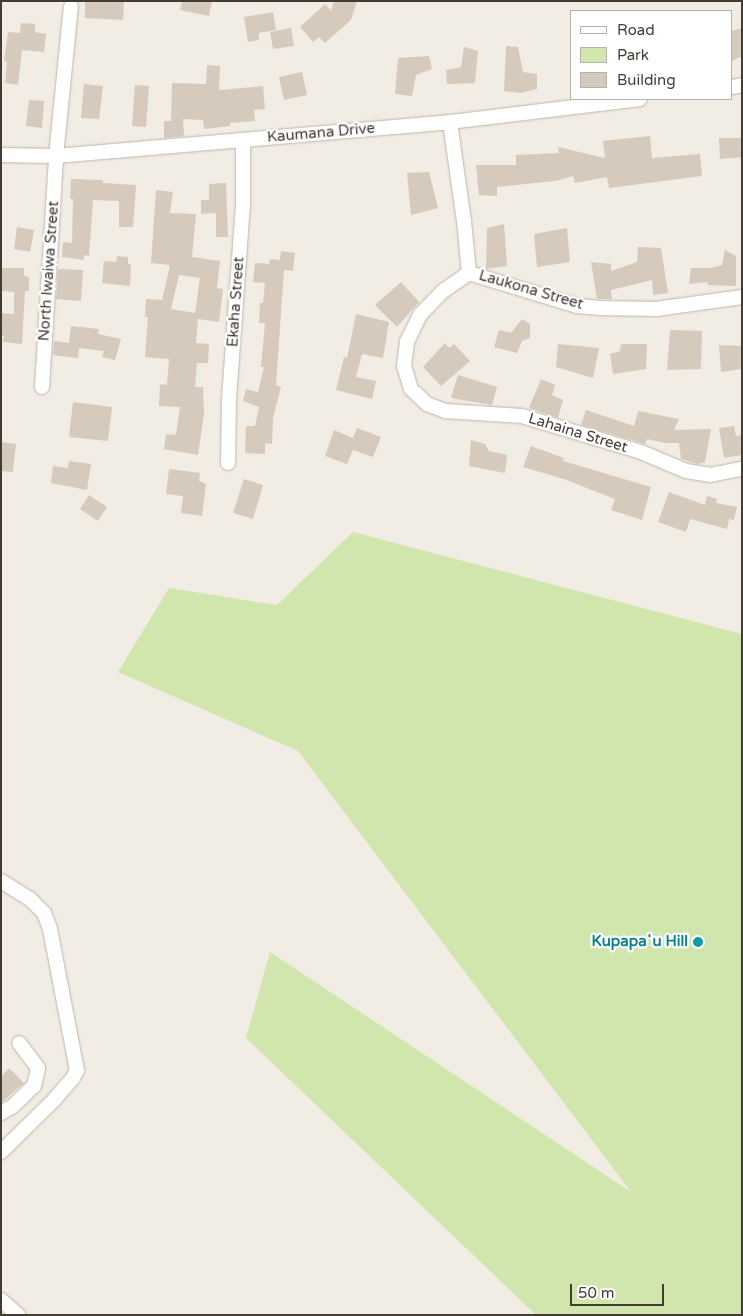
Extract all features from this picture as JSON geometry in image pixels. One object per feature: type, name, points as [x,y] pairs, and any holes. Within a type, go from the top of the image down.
[{"type":"street","name":"North Iwaiwa Street","points":[[42,387],[56,156],[71,7]]},
{"type":"street","name":"Kaumana Drive","points":[[1,154],[56,156],[243,140],[450,122],[632,100]]},
{"type":"street","points":[[450,122],[469,273]]},
{"type":"street","name":"Ekaha Street","points":[[228,463],[229,399],[243,205],[243,140]]},
{"type":"street","name":"Laukona Street","points":[[469,273],[577,306],[598,308],[656,309],[742,297]]},
{"type":"street","name":"Lahaina Street","points":[[469,273],[443,291],[420,315],[408,342],[404,366],[411,389],[427,404],[445,412],[522,416],[641,452],[686,470],[710,475],[742,469]]},
{"type":"street","points":[[1,881],[30,900],[44,913],[50,929],[76,1070],[73,1078],[56,1099],[1,1152]]},
{"type":"street","points":[[1,1113],[13,1106],[34,1086],[38,1068],[19,1043]]},
{"type":"street","points":[[1,1300],[18,1315]]},
{"type":"green space","points":[[353,532],[742,634],[742,1315],[536,1315],[246,1038],[270,952],[631,1192],[298,751],[118,672],[169,588],[277,605]]},
{"type":"building","points":[[85,1],[124,1],[123,20],[85,18]]},
{"type":"building","points":[[182,1],[212,1],[209,16],[180,10]]},
{"type":"building","points":[[334,1],[357,1],[351,20],[325,43],[319,37],[313,42],[300,27],[325,4],[331,11]]},
{"type":"building","points":[[273,12],[276,30],[259,33],[259,40],[248,42],[244,17]]},
{"type":"building","points":[[21,23],[35,24],[35,32],[46,34],[44,52],[22,50],[18,85],[5,83],[7,62],[4,61],[8,32],[20,33]]},
{"type":"building","points":[[291,28],[294,46],[273,49],[270,32]]},
{"type":"building","points":[[742,28],[742,56],[733,60],[733,31]]},
{"type":"building","points":[[506,46],[518,47],[523,72],[537,74],[537,89],[521,93],[504,91]]},
{"type":"building","points":[[464,47],[478,51],[475,83],[447,84],[446,70],[461,67]]},
{"type":"building","points":[[429,56],[432,69],[416,75],[412,96],[395,94],[398,58]]},
{"type":"building","points":[[207,65],[220,66],[219,90],[263,86],[265,109],[254,110],[255,121],[230,123],[230,126],[204,129],[203,120],[183,119],[184,136],[164,138],[164,121],[171,121],[172,83],[206,84]]},
{"type":"building","points":[[302,72],[307,95],[284,100],[279,77]]},
{"type":"building","points":[[84,84],[103,86],[99,119],[81,118]]},
{"type":"building","points":[[135,85],[149,86],[146,127],[132,126]]},
{"type":"building","points":[[29,100],[44,101],[42,128],[26,126]]},
{"type":"building","points":[[650,136],[652,158],[700,154],[702,176],[609,188],[607,177],[575,183],[573,176],[555,181],[497,187],[497,196],[479,195],[476,165],[516,165],[516,155],[559,153],[558,147],[605,158],[603,141]]},
{"type":"building","points":[[719,138],[742,138],[742,157],[720,159]]},
{"type":"building","points":[[429,172],[438,208],[411,215],[407,173]]},
{"type":"building","points":[[71,179],[103,180],[103,183],[136,185],[133,227],[119,227],[119,201],[93,200],[89,256],[84,255],[84,260],[62,257],[63,242],[72,243],[73,199],[70,199]]},
{"type":"building","points":[[226,183],[228,237],[216,237],[216,213],[201,214],[201,200],[209,200],[209,184]]},
{"type":"building","points":[[156,190],[173,192],[170,213],[196,214],[192,257],[220,261],[217,288],[223,289],[219,322],[198,319],[196,343],[209,344],[208,363],[197,363],[195,387],[203,387],[204,414],[198,455],[164,449],[166,434],[176,435],[180,407],[159,406],[160,384],[167,385],[169,359],[145,357],[148,317],[145,317],[146,299],[162,300],[170,265],[151,263]],"holes":[[[179,275],[200,278],[195,313],[171,309]]]},
{"type":"building","points":[[504,224],[507,266],[486,269],[487,228]]},
{"type":"building","points":[[17,227],[34,230],[30,252],[14,249]]},
{"type":"building","points":[[567,228],[570,262],[537,267],[534,234]]},
{"type":"building","points":[[638,247],[661,248],[668,293],[653,295],[652,280],[611,290],[612,299],[597,299],[591,262],[611,264],[611,271],[637,262]]},
{"type":"building","points":[[725,250],[736,256],[736,286],[707,285],[708,282],[689,284],[691,268],[711,268],[722,265]]},
{"type":"building","points":[[281,251],[295,253],[293,271],[284,270],[276,385],[281,387],[273,418],[272,444],[265,443],[265,454],[245,453],[246,426],[255,426],[259,407],[243,401],[246,389],[258,392],[264,367],[261,367],[265,323],[259,323],[260,303],[263,303],[265,283],[253,282],[255,263],[269,264],[270,259],[280,260]]},
{"type":"building","points":[[117,256],[128,257],[128,264],[131,264],[130,286],[102,283],[104,261],[116,262]]},
{"type":"building","points":[[1,268],[24,268],[24,276],[29,277],[29,291],[25,291],[22,344],[3,342],[4,336],[1,335],[1,313],[14,314],[14,292],[1,291]]},
{"type":"building","points":[[58,270],[83,270],[81,301],[56,299]]},
{"type":"building","points":[[401,282],[419,302],[397,327],[375,305]]},
{"type":"building","points":[[356,314],[389,322],[383,358],[362,354],[356,377],[376,381],[372,399],[336,390],[344,357],[347,358]]},
{"type":"building","points":[[522,319],[530,324],[530,338],[522,341],[517,353],[494,347],[499,330],[511,333]]},
{"type":"building","points":[[71,326],[99,329],[98,334],[121,339],[115,360],[102,357],[104,351],[79,348],[78,358],[53,355],[54,341],[69,343]]},
{"type":"building","points":[[670,330],[702,331],[701,369],[667,370]]},
{"type":"building","points":[[445,343],[449,348],[454,344],[470,361],[441,386],[423,367]]},
{"type":"building","points":[[558,344],[599,348],[593,378],[556,367]]},
{"type":"building","points":[[621,344],[647,344],[646,369],[613,374],[610,354],[620,351]]},
{"type":"building","points":[[719,345],[742,346],[742,369],[721,372]]},
{"type":"building","points":[[458,375],[497,387],[492,405],[451,398]]},
{"type":"building","points":[[541,379],[555,385],[552,395],[563,400],[558,418],[529,408]]},
{"type":"building","points":[[73,402],[112,407],[108,441],[69,437]]},
{"type":"building","points":[[586,410],[634,426],[638,411],[679,419],[674,430],[711,429],[705,462],[698,464],[681,459],[679,443],[665,443],[647,439],[645,444],[581,425]]},
{"type":"building","points":[[734,426],[736,436],[742,435],[742,455],[724,458],[719,428]]},
{"type":"building","points":[[357,428],[381,437],[373,457],[353,450],[347,464],[325,456],[334,430],[353,438]]},
{"type":"building","points":[[471,440],[485,444],[489,451],[507,455],[505,473],[469,466]]},
{"type":"building","points":[[1,442],[16,444],[13,472],[1,471]]},
{"type":"building","points":[[531,446],[564,458],[563,461],[651,487],[642,520],[611,510],[615,499],[564,479],[523,467]]},
{"type":"building","points":[[69,461],[91,464],[87,490],[51,483],[53,466],[68,468]]},
{"type":"building","points":[[169,469],[200,473],[199,481],[206,484],[202,516],[181,513],[183,496],[166,494]]},
{"type":"building","points":[[244,479],[263,485],[253,519],[233,513]]},
{"type":"building","points":[[669,492],[705,505],[707,496],[717,499],[716,503],[737,507],[734,520],[729,519],[727,529],[690,519],[686,532],[658,522]]},
{"type":"building","points":[[89,495],[107,507],[98,521],[80,509]]},
{"type":"building","points":[[9,1068],[24,1083],[1,1103],[1,1077]]},
{"type":"place","name":"Kupapaʻu Hill","points":[[698,942]]}]
